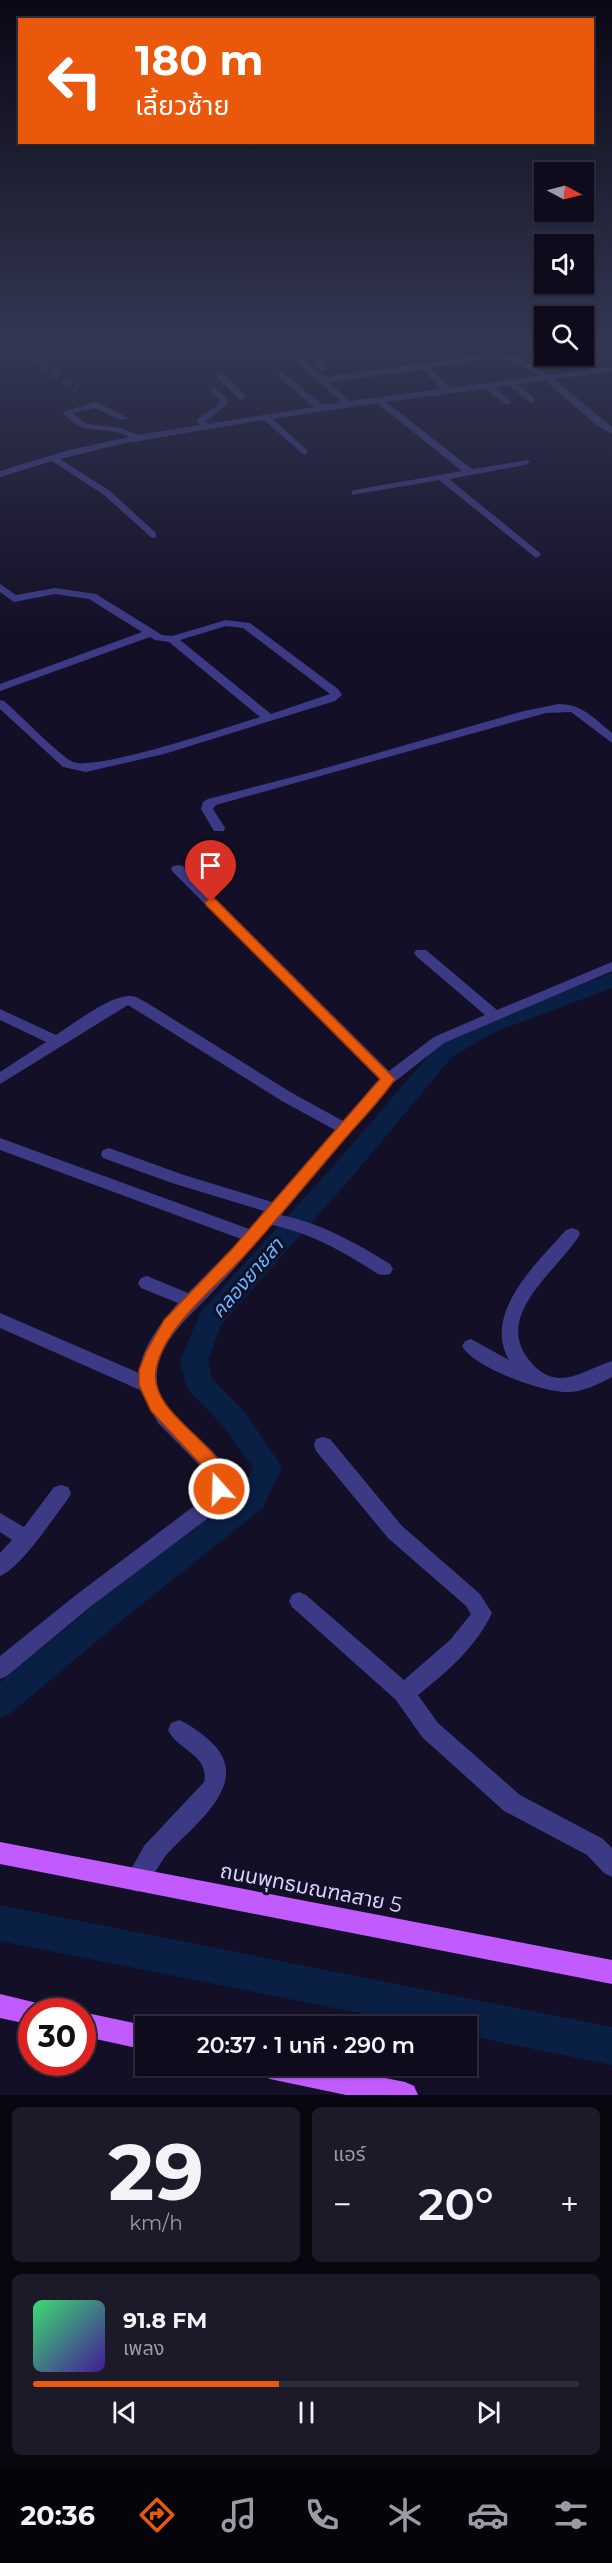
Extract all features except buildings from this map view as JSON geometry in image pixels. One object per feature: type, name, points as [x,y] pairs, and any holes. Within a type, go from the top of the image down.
[{"type":"main road","name":"ถนนพุทธมณฑลสาย 5","points":[[0,1853],[612,1972]]},
{"type":"main road","points":[[0,2006],[18,2010]]},
{"type":"main road","points":[[96,2027],[135,2036]]},
{"type":"main road","points":[[316,2076],[399,2094]]},
{"type":"street","points":[[0,474],[90,447],[145,437]]},
{"type":"street","points":[[287,437],[304,452]]},
{"type":"street","points":[[426,437],[470,471]]},
{"type":"street","points":[[53,458],[107,493],[152,535]]},
{"type":"street","points":[[355,493],[525,462]]},
{"type":"street","points":[[441,477],[536,555]]},
{"type":"street","points":[[0,588],[14,599]]},
{"type":"street","points":[[0,604],[55,591],[92,596],[159,638],[172,639],[226,623],[246,625],[334,691],[336,695],[331,699],[160,751],[86,768],[67,764],[60,759],[0,703]]},
{"type":"street","points":[[0,688],[150,633]]},
{"type":"street","points":[[172,639],[270,718]]},
{"type":"street","points":[[219,828],[207,810],[207,806],[212,802],[312,776],[528,713],[548,709],[574,708],[582,711],[612,739]]},
{"type":"street","points":[[178,869],[388,1079]]},
{"type":"street","points":[[421,953],[494,1015]]},
{"type":"street","points":[[0,1669],[82,1601],[209,1506],[219,1489],[218,1475],[210,1463],[159,1411],[147,1385],[147,1370],[154,1352],[170,1325],[251,1236],[277,1217],[346,1128],[388,1079],[439,1040],[612,966]]},
{"type":"street","points":[[0,1079],[118,1003],[129,1000],[139,1004],[287,1097],[346,1128]]},
{"type":"street","points":[[0,1014],[57,1041]]},
{"type":"street","points":[[0,1144],[251,1236]]},
{"type":"street","points":[[109,1154],[322,1233],[349,1246],[384,1269]]},
{"type":"street","points":[[534,1379],[513,1352],[509,1325],[524,1291],[572,1234]]},
{"type":"street","points":[[147,1282],[192,1302]]},
{"type":"street","points":[[0,1320],[147,1385]]},
{"type":"street","points":[[471,1346],[493,1361],[534,1379],[569,1385],[604,1374],[612,1368]]},
{"type":"street","points":[[323,1444],[394,1532],[473,1600],[482,1613],[476,1626],[446,1658],[404,1693]]},
{"type":"street","points":[[0,1567],[26,1539],[61,1493]]},
{"type":"street","points":[[0,1521],[26,1539]]},
{"type":"street","points":[[299,1601],[404,1693],[430,1730],[512,1803],[595,1847],[612,1865]]},
{"type":"street","points":[[137,1880],[152,1854],[213,1788],[218,1776],[215,1763],[179,1730]]},
{"type":"waterway","name":"คลองยายสา","points":[[0,1702],[116,1606],[253,1499],[268,1467],[235,1420],[200,1384],[194,1361],[209,1320],[343,1171],[444,1052],[487,1027],[612,980]]},
{"type":"waterway","points":[[0,1923],[612,2046]]},
{"type":"route","points":[[211,902],[388,1079],[239,1252],[170,1325],[154,1352],[147,1370],[147,1385],[159,1411],[210,1463],[218,1475],[219,1489]]}]
